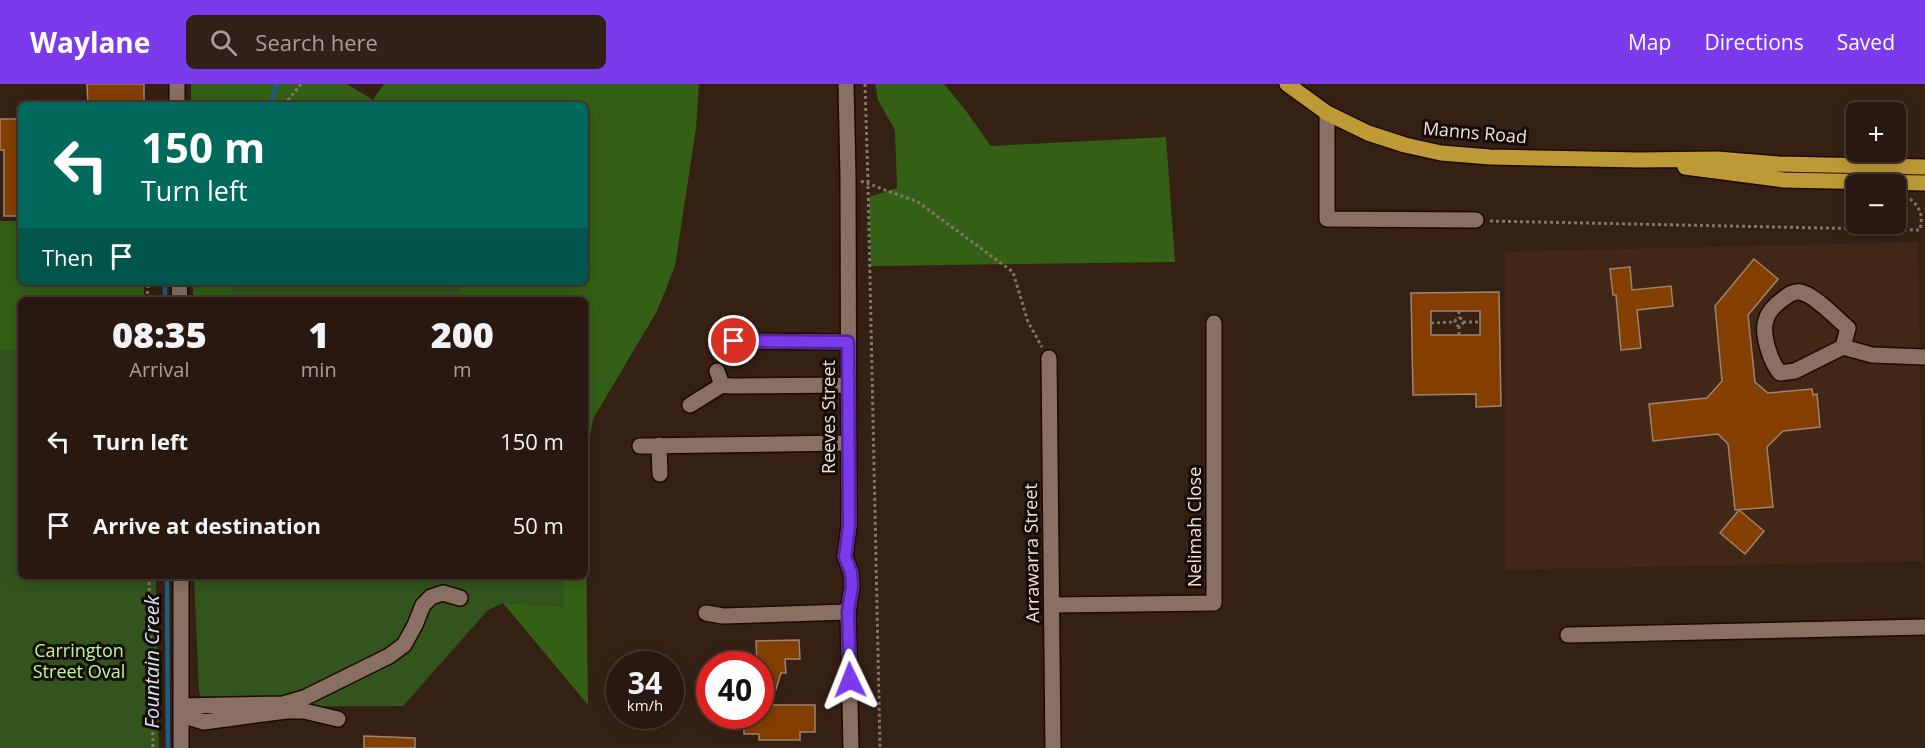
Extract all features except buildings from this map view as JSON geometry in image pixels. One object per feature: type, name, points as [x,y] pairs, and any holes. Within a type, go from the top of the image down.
[{"type":"main road","name":"Manns Road","points":[[1287,84],[1327,113],[1388,140],[1441,153],[1490,157],[1717,159],[1778,164],[1925,167]]},
{"type":"main road","name":"Manns Road","points":[[1640,160],[1784,180],[1925,183]]},
{"type":"street","points":[[177,84],[177,102]]},
{"type":"street","name":"Reeves Street","points":[[846,84],[849,526],[845,557],[851,572],[852,586],[848,612],[851,748]]},
{"type":"street","points":[[1327,113],[1327,219],[1476,220]]},
{"type":"street","points":[[1843,347],[1848,328],[1814,299],[1800,292],[1789,293],[1776,304],[1765,321],[1772,364],[1780,373],[1796,371],[1843,347],[1872,355],[1925,357]]},
{"type":"street","name":"Nelimah Close","points":[[1052,605],[1215,603],[1214,324]]},
{"type":"street","points":[[734,341],[848,342]]},
{"type":"street","name":"Arrawarra Street","points":[[1049,358],[1053,748]]},
{"type":"street","points":[[690,405],[719,378],[848,385]]},
{"type":"street","points":[[640,446],[849,443]]},
{"type":"street","points":[[659,445],[660,474]]},
{"type":"street","points":[[181,579],[181,748]]},
{"type":"street","points":[[181,710],[283,704],[304,698],[389,656],[404,645],[423,605],[431,597],[442,593],[460,598]]},
{"type":"street","points":[[706,613],[723,616],[848,612]]},
{"type":"street","points":[[1568,634],[1925,627]]},
{"type":"street","points":[[181,710],[204,722],[286,711],[304,711],[338,719]]},
{"type":"path","points":[[286,102],[301,84]]},
{"type":"path","points":[[865,84],[880,748]]},
{"type":"path","points":[[848,177],[918,202],[1013,272],[1028,322],[1049,358]]},
{"type":"path","points":[[1906,195],[1919,206],[1922,217],[1920,230],[1906,230]]},
{"type":"path","points":[[1476,220],[1846,228]]},
{"type":"path","points":[[1431,323],[1455,322],[1459,318],[1459,311]]},
{"type":"path","points":[[1459,318],[1463,322]]},
{"type":"path","points":[[1455,322],[1459,326],[1460,335]]},
{"type":"path","points":[[1459,326],[1463,322],[1480,322]]},
{"type":"path","points":[[149,579],[153,748]]},
{"type":"shaded area","points":[[1918,242],[1923,561],[1505,570],[1505,252]]},
{"type":"green space","points":[[191,84],[347,84],[373,100],[384,84],[699,84],[696,128],[675,266],[657,311],[593,419],[588,448],[588,297],[465,297],[455,285],[588,285],[588,102],[191,102]]},
{"type":"green space","points":[[875,84],[944,84],[991,146],[1166,137],[1175,262],[871,266],[869,197],[897,188],[895,130],[878,100]]},
{"type":"green space","points":[[0,221],[18,221],[18,285],[144,285],[144,297],[18,297],[18,349],[0,350]]},
{"type":"green space","points":[[193,285],[234,285],[230,297],[193,297]]},
{"type":"green space","points":[[234,285],[455,285],[465,297],[230,297]]},
{"type":"green space","name":"Carrington Street Oval","points":[[18,347],[18,579],[156,579],[159,748],[0,748],[0,348]]},
{"type":"green space","points":[[194,579],[564,579],[564,606],[503,603],[488,610],[403,706],[206,707],[199,692]]},
{"type":"green space","points":[[564,579],[586,579],[588,705],[503,603],[564,606]]},
{"type":"waterway","name":"Fountain Creek","points":[[271,102],[277,84]]},
{"type":"waterway","name":"Fountain Creek","points":[[165,285],[165,297]]},
{"type":"waterway","name":"Fountain Creek","points":[[167,579],[168,748]]},
{"type":"route","points":[[734,341],[848,342],[849,526],[845,557],[851,572],[852,586],[848,612],[850,680]]}]
